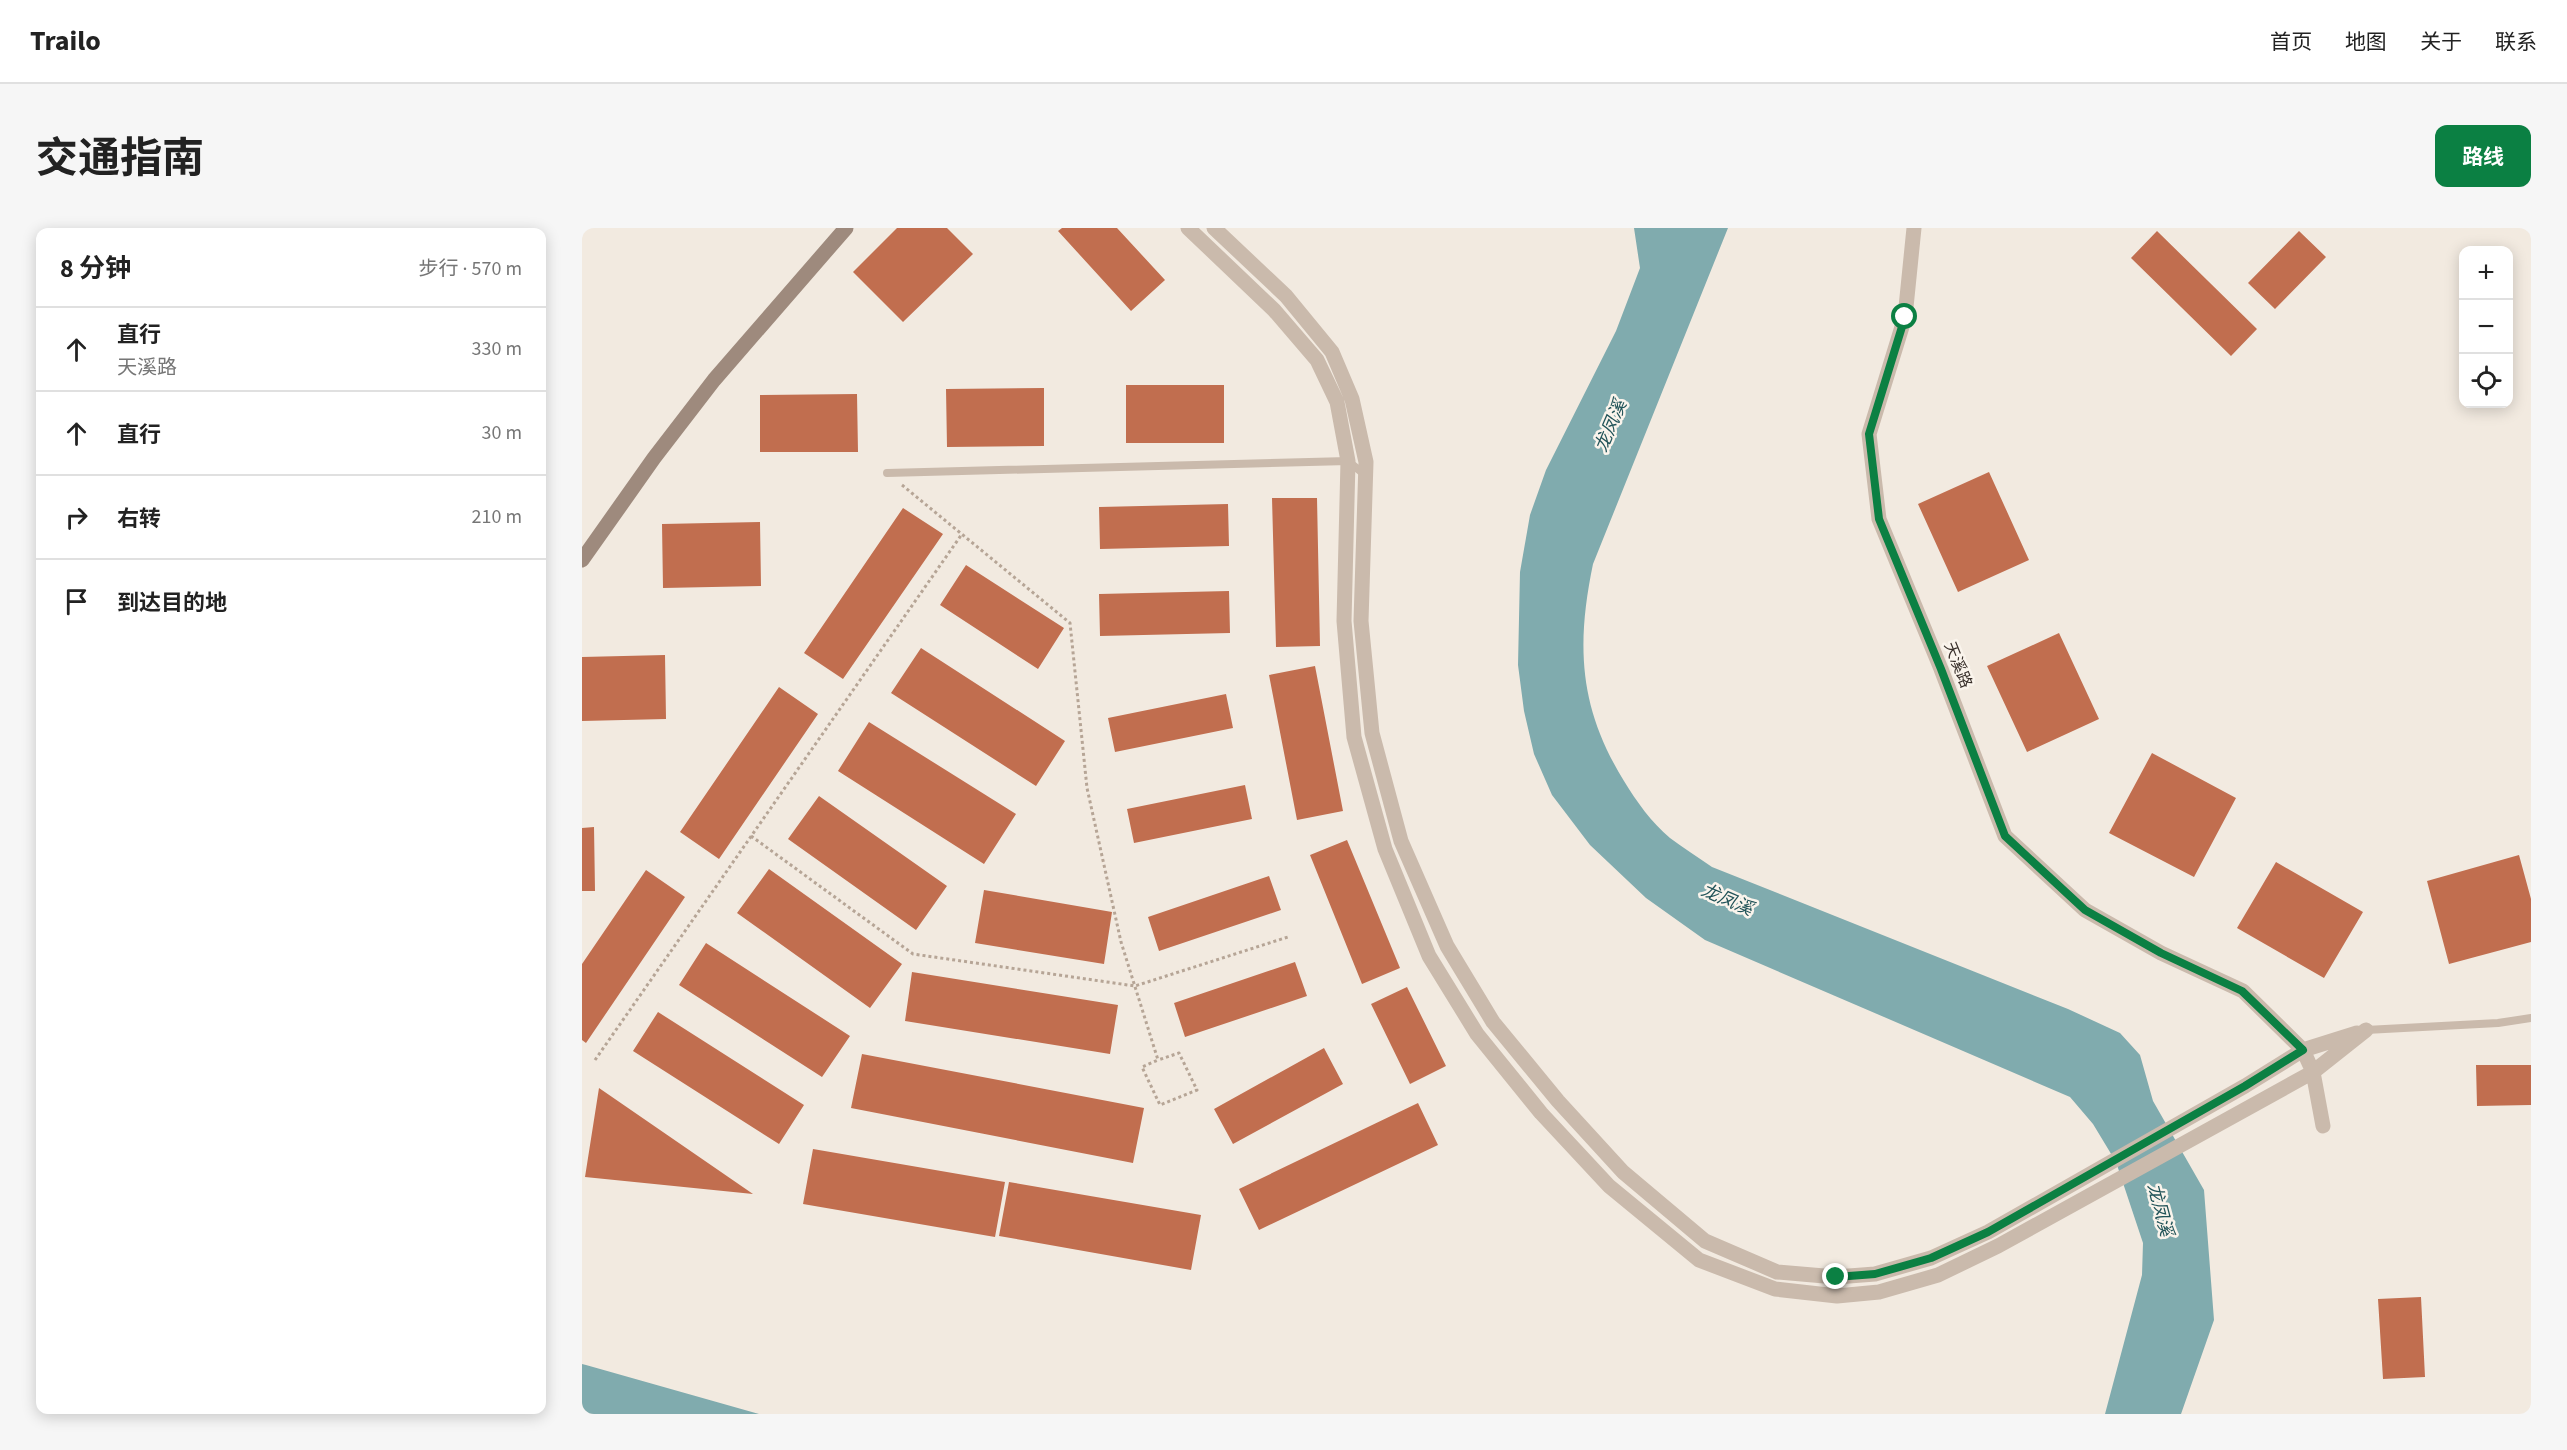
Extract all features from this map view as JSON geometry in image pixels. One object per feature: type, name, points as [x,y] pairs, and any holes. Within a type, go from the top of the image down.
[{"type":"street","points":[[582,560],[654,458],[714,380],[846,228]]},
{"type":"street","points":[[1188,228],[1274,310],[1317,360],[1337,402],[1348,461],[1344,621],[1354,737],[1385,849],[1425,945],[1477,1034],[1541,1113],[1609,1186],[1699,1260],[1775,1289],[1838,1296],[1879,1292],[1938,1275],[1998,1246],[2313,1072],[2366,1030]]},
{"type":"street","points":[[1214,228],[1286,296],[1332,352],[1352,399],[1366,462],[1361,621],[1372,733],[1401,842],[1447,946],[1492,1022],[1558,1101],[1623,1172],[1705,1240],[1777,1272],[1836,1277],[1875,1274],[1931,1258],[1988,1232],[2245,1086],[2303,1050],[2366,1030]]},
{"type":"street","name":"天溪路","points":[[1914,228],[1905,317],[1869,434],[1879,519],[1941,669],[2005,836],[2085,910],[2161,953],[2242,991],[2303,1050]]},
{"type":"street","points":[[2303,1050],[2313,1072],[2323,1126]]},
{"type":"lane","points":[[1348,461],[1362,445]]},
{"type":"lane","points":[[887,473],[1348,461],[1365,475]]},
{"type":"lane","points":[[2366,1030],[2498,1023],[2531,1018]]},
{"type":"path","points":[[887,473],[1070,623],[1087,788],[1121,942],[1158,1060]]},
{"type":"path","points":[[595,1060],[962,534]]},
{"type":"path","points":[[751,836],[913,954],[1134,986],[1288,937]]},
{"type":"path","points":[[1179,1053],[1197,1090],[1160,1105],[1142,1067],[1158,1060],[1179,1053]]},
{"type":"water","name":"龙凤溪","points":[[1634,228],[1728,228],[1593,564],[1584,622],[1585,676],[1598,728],[1609,754],[1634,796],[1657,826],[1670,838],[1712,867],[2068,1009],[2120,1033],[2140,1055],[2153,1101],[2204,1190],[2214,1320],[2181,1414],[2105,1414],[2142,1275],[2143,1243],[2116,1162],[2093,1124],[2070,1097],[1705,940],[1646,898],[1590,845],[1552,795],[1534,754],[1524,711],[1518,665],[1520,572],[1530,515],[1546,470],[1616,331],[1640,268]]},
{"type":"water","points":[[582,1364],[586,1365],[759,1414],[582,1414]]},
{"type":"building","points":[[897,228],[947,228],[973,254],[903,322],[853,272]]},
{"type":"building","points":[[1062,228],[1117,228],[1165,280],[1131,311],[1058,231]]},
{"type":"building","points":[[2157,231],[2257,329],[2231,356],[2131,258]]},
{"type":"building","points":[[2299,231],[2326,257],[2275,309],[2248,283]]},
{"type":"building","points":[[1126,385],[1224,385],[1224,443],[1126,443]]},
{"type":"building","points":[[1044,388],[1044,446],[947,447],[946,389]]},
{"type":"building","points":[[857,394],[858,452],[760,452],[760,395]]},
{"type":"building","points":[[1989,472],[2029,560],[1958,592],[1918,504]]},
{"type":"building","points":[[1272,498],[1317,498],[1320,646],[1276,647]]},
{"type":"building","points":[[1228,504],[1229,546],[1100,549],[1099,507]]},
{"type":"building","points":[[903,508],[943,534],[843,679],[804,653]]},
{"type":"building","points":[[760,522],[761,586],[663,588],[662,524]]},
{"type":"building","points":[[966,565],[1064,628],[1038,669],[940,605]]},
{"type":"building","points":[[1229,591],[1230,633],[1100,636],[1099,594]]},
{"type":"building","points":[[2059,633],[2099,719],[2027,752],[1987,666]]},
{"type":"building","points":[[921,648],[1065,741],[1036,786],[891,693]]},
{"type":"building","points":[[665,655],[666,719],[582,721],[582,657]]},
{"type":"building","points":[[1315,666],[1343,811],[1297,820],[1269,675]]},
{"type":"building","points":[[779,687],[818,714],[719,859],[680,832]]},
{"type":"building","points":[[1226,694],[1233,728],[1115,752],[1108,718]]},
{"type":"building","points":[[869,722],[1016,814],[984,864],[838,771]]},
{"type":"building","points":[[2152,753],[2236,798],[2194,877],[2109,833]]},
{"type":"building","points":[[1245,785],[1252,819],[1134,843],[1127,809]]},
{"type":"building","points":[[819,796],[947,886],[916,930],[788,839]]},
{"type":"building","points":[[594,827],[595,891],[582,891],[582,828]]},
{"type":"building","points":[[1347,840],[1400,968],[1362,984],[1310,855]]},
{"type":"building","points":[[2519,855],[2531,899],[2531,942],[2449,964],[2427,881]]},
{"type":"building","points":[[2276,862],[2363,912],[2324,978],[2237,928]]},
{"type":"building","points":[[769,869],[902,964],[870,1008],[737,913]]},
{"type":"building","points":[[646,870],[685,897],[586,1043],[582,1040],[582,964]]},
{"type":"building","points":[[1269,876],[1281,910],[1159,951],[1148,917]]},
{"type":"building","points":[[984,890],[1112,912],[1104,964],[975,943]]},
{"type":"building","points":[[706,943],[850,1036],[822,1077],[679,985]]},
{"type":"building","points":[[1295,962],[1307,996],[1185,1037],[1174,1003]]},
{"type":"building","points":[[912,972],[1118,1005],[1110,1054],[905,1021]]},
{"type":"building","points":[[1407,987],[1446,1066],[1410,1084],[1371,1004]]},
{"type":"building","points":[[658,1012],[804,1105],[779,1144],[633,1051]]},
{"type":"building","points":[[1324,1048],[1343,1084],[1233,1144],[1214,1109]]},
{"type":"building","points":[[862,1054],[1144,1108],[1133,1163],[851,1108]]},
{"type":"building","points":[[2476,1065],[2531,1065],[2531,1105],[2477,1106]]},
{"type":"building","points":[[599,1088],[753,1194],[585,1177]]},
{"type":"building","points":[[1418,1103],[1438,1145],[1259,1230],[1239,1189]]},
{"type":"building","points":[[813,1149],[1005,1182],[995,1237],[803,1204]]},
{"type":"building","points":[[1009,1182],[1201,1215],[1191,1270],[999,1236]]},
{"type":"building","points":[[2421,1297],[2425,1377],[2383,1379],[2378,1299]]},
{"type":"route","points":[[1836,1277],[1875,1274],[1931,1258],[1988,1232],[2245,1086],[2303,1050],[2242,991],[2161,953],[2085,910],[2005,836],[1941,669],[1879,519],[1869,434],[1905,317]]}]
